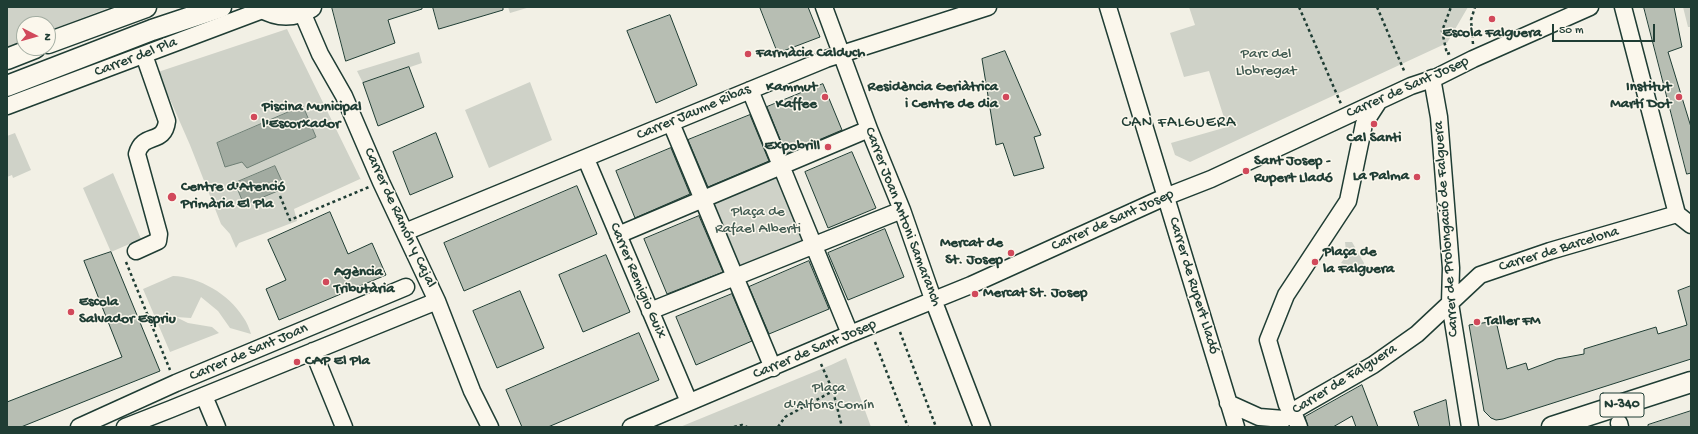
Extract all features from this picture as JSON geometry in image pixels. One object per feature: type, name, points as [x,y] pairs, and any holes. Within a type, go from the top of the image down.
[{"type":"main road","points":[[56,40],[146,7]]},
{"type":"main road","name":"Carrer del Pla","points":[[7,86],[131,38],[221,7]]},
{"type":"main road","points":[[263,8],[281,15],[289,15],[306,10]]},
{"type":"main road","name":"N-340","points":[[1552,427],[1691,382]]},
{"type":"street","name":"Carrer Joan Antoni Samaranch","points":[[824,7],[840,54],[902,210],[934,302],[982,427]]},
{"type":"street","name":"Carrer Jaume Ribas","points":[[405,232],[840,54],[988,7]]},
{"type":"street","name":"Carrer de Rupert Lladó","points":[[1108,7],[1236,427]]},
{"type":"street","name":"Carrer de Sant Josep","points":[[631,427],[850,334],[934,302],[1166,196],[1211,179],[1411,86],[1590,7]]},
{"type":"street","points":[[1623,7],[1677,214],[1691,225]]},
{"type":"street","name":"Carrer del Pla","points":[[7,106],[263,8]]},
{"type":"street","name":"Carrer de Ramón y Cajal","points":[[306,10],[320,54],[344,96],[381,182],[437,301],[472,391],[490,427]]},
{"type":"street","points":[[136,251],[158,241],[159,234],[137,154],[139,146],[147,140],[162,134],[166,129],[166,121],[144,54]]},
{"type":"street","name":"Carrer de Prolongació de Falguera","points":[[1432,78],[1439,117],[1451,268],[1450,303],[1470,427]]},
{"type":"street","points":[[750,90],[850,334]]},
{"type":"street","points":[[1270,427],[1291,417],[1268,340],[1286,295],[1348,201],[1364,124],[1379,101]]},
{"type":"street","points":[[671,123],[773,368]]},
{"type":"street","points":[[618,235],[869,129]]},
{"type":"street","name":"Carrer Remigio Guix","points":[[586,159],[689,402]]},
{"type":"street","points":[[650,311],[902,210]]},
{"type":"street","name":"Carrer de Barcelona","points":[[1450,303],[1480,275],[1550,251],[1677,214]]},
{"type":"street","name":"Carrer de Sant Joan","points":[[86,424],[176,383],[406,287]]},
{"type":"street","name":"Carrer de Sant Joan","points":[[125,427],[437,301]]},
{"type":"street","name":"Carrer de Falguera","points":[[1228,404],[1258,417],[1291,417],[1291,412],[1373,364],[1410,338],[1450,303]]},
{"type":"street","points":[[313,351],[344,427]]},
{"type":"street","points":[[204,396],[218,427]]},
{"type":"path","points":[[1300,7],[1346,116]]},
{"type":"path","points":[[1377,7],[1411,86]]},
{"type":"path","points":[[1451,7],[1442,31],[1447,54],[1454,52]]},
{"type":"path","points":[[1467,47],[1473,44],[1471,20],[1475,7]]},
{"type":"path","points":[[280,196],[290,220],[381,182]]},
{"type":"path","points":[[136,251],[124,256],[170,369]]},
{"type":"path","points":[[900,332],[936,427]]},
{"type":"path","points":[[875,342],[908,427]]},
{"type":"path","points":[[821,364],[833,391],[842,427]]},
{"type":"path","points":[[778,427],[785,417],[833,391]]},
{"type":"path","points":[[734,427],[742,424],[747,427]]},
{"type":"green space","points":[[7,7],[111,7],[56,28],[56,16],[16,16],[16,43],[7,47]]},
{"type":"green space","points":[[508,7],[530,7],[510,13]]},
{"type":"green space","name":"Parc del Llobregat","points":[[1189,7],[1468,7],[1447,43],[1190,162],[1175,155],[1171,143],[1227,127],[1209,71],[1184,77],[1170,33],[1195,25]]},
{"type":"green space","points":[[1683,7],[1691,7],[1691,27],[1688,27]]},
{"type":"green space","name":"Piscina Municipal l'Escorxador","points":[[287,29],[361,180],[360,179],[294,209],[297,221],[239,243],[236,248],[230,234],[221,224],[190,145],[158,72]]},
{"type":"green space","points":[[419,52],[422,63],[363,83],[357,71]]},
{"type":"green space","points":[[530,82],[552,140],[489,168],[465,110]]},
{"type":"green space","points":[[15,133],[31,170],[13,178],[12,175],[7,177],[7,136]]},
{"type":"green space","points":[[113,173],[141,239],[111,252],[83,188]]},
{"type":"green space","name":"Plaça de Rafael Alberti","points":[[778,174],[806,242],[739,270],[711,201]]},
{"type":"green space","points":[[1345,242],[1352,242],[1364,263],[1362,270],[1341,263],[1348,253],[1346,251]]},
{"type":"green space","points":[[173,276],[183,277],[203,283],[222,294],[230,301],[246,321],[251,334],[230,328],[218,311],[201,297],[191,318],[176,317],[188,323],[212,327],[219,333],[170,352],[143,289]]},
{"type":"green space","name":"Plaça d'Alfons Comín","points":[[846,358],[871,427],[680,427],[831,365]]},
{"type":"shaded area","points":[[303,106],[316,137],[247,168],[242,162],[225,167],[217,143]]},
{"type":"shaded area","points":[[275,166],[285,188],[244,205],[235,183]]},
{"type":"building","points":[[332,7],[422,7],[422,9],[388,20],[395,43],[346,61]]},
{"type":"building","points":[[433,7],[503,7],[503,10],[439,29]]},
{"type":"building","points":[[760,7],[808,7],[820,37],[778,53]]},
{"type":"building","name":"Institut Martí Dot","points":[[1644,7],[1674,7],[1682,47],[1668,52],[1691,127],[1691,173],[1687,174]]},
{"type":"building","points":[[670,15],[697,85],[656,103],[627,31]]},
{"type":"building","name":"Residència Geriàtrica i Centre de dia","points":[[1005,51],[1041,135],[1034,137],[1044,168],[1014,176],[1003,143],[996,145],[982,59]]},
{"type":"building","points":[[409,67],[424,107],[378,126],[363,83]]},
{"type":"building","points":[[823,84],[842,130],[786,154],[767,107]]},
{"type":"building","points":[[750,115],[769,161],[708,187],[688,140]]},
{"type":"building","points":[[436,133],[453,177],[410,195],[393,152]]},
{"type":"building","points":[[671,148],[690,194],[635,218],[616,171]]},
{"type":"building","points":[[852,152],[876,208],[828,228],[805,172]]},
{"type":"building","points":[[577,186],[597,234],[464,291],[444,243]]},
{"type":"building","points":[[330,212],[348,254],[372,243],[386,275],[279,320],[266,289],[286,280],[268,240]]},
{"type":"building","points":[[699,216],[723,272],[667,294],[644,239]]},
{"type":"building","points":[[885,229],[904,277],[848,300],[828,253]]},
{"type":"building","points":[[111,252],[160,371],[21,427],[7,427],[7,402],[122,357],[84,261]]},
{"type":"building","points":[[606,255],[630,312],[583,332],[559,275]]},
{"type":"building","points":[[809,261],[829,309],[769,334],[749,287]]},
{"type":"building","points":[[1691,286],[1691,359],[1503,419],[1496,420],[1491,418],[1484,411],[1469,325],[1496,321],[1507,369],[1526,363],[1528,370],[1557,359],[1584,354],[1584,349],[1656,327],[1658,334],[1687,325],[1678,291]]},
{"type":"building","points":[[520,291],[544,348],[497,368],[473,311]]},
{"type":"building","points":[[732,294],[752,341],[696,365],[676,317]]},
{"type":"building","points":[[639,333],[659,380],[548,427],[522,427],[506,390]]},
{"type":"building","points":[[1362,385],[1378,427],[1356,427],[1352,416],[1333,427],[1308,427],[1305,417]]},
{"type":"building","points":[[1446,400],[1450,427],[1419,427],[1414,412]]},
{"type":"building","points":[[1691,411],[1691,427],[1648,427],[1648,425]]},
{"type":"place","name":"Escola Falguera","points":[[1492,19]]},
{"type":"place","name":"Farmàcia Calduch","points":[[748,54]]},
{"type":"place","name":"Kammut Kaffee","points":[[825,97]]},
{"type":"place","name":"Residència Geriàtrica i Centre de dia","points":[[1006,97]]},
{"type":"place","name":"Institut Martí Dot","points":[[1679,97]]},
{"type":"place","name":"Piscina Municipal l'Escorxador","points":[[254,117]]},
{"type":"place","name":"Cal Santi","points":[[1374,124]]},
{"type":"place","name":"Expobrill","points":[[828,147]]},
{"type":"place","name":"Sant Josep - Rupert Lladó","points":[[1246,171]]},
{"type":"place","name":"La Palma","points":[[1417,177]]},
{"type":"place","name":"Centre d'Atenció Primària El Pla","points":[[172,197]]},
{"type":"place","name":"Mercat de St. Josep","points":[[1011,253]]},
{"type":"place","name":"Plaça de la Falguera","points":[[1315,262]]},
{"type":"place","name":"Agència Tributària","points":[[326,282]]},
{"type":"place","name":"Mercat St. Josep","points":[[975,294]]},
{"type":"place","name":"Escola Salvador Espriu","points":[[71,312]]},
{"type":"place","name":"Taller FM","points":[[1477,322]]},
{"type":"place","name":"CAP El Pla","points":[[297,362]]},
{"type":"district","name":"CAN FALGUERA","points":[[1179,124]]}]
